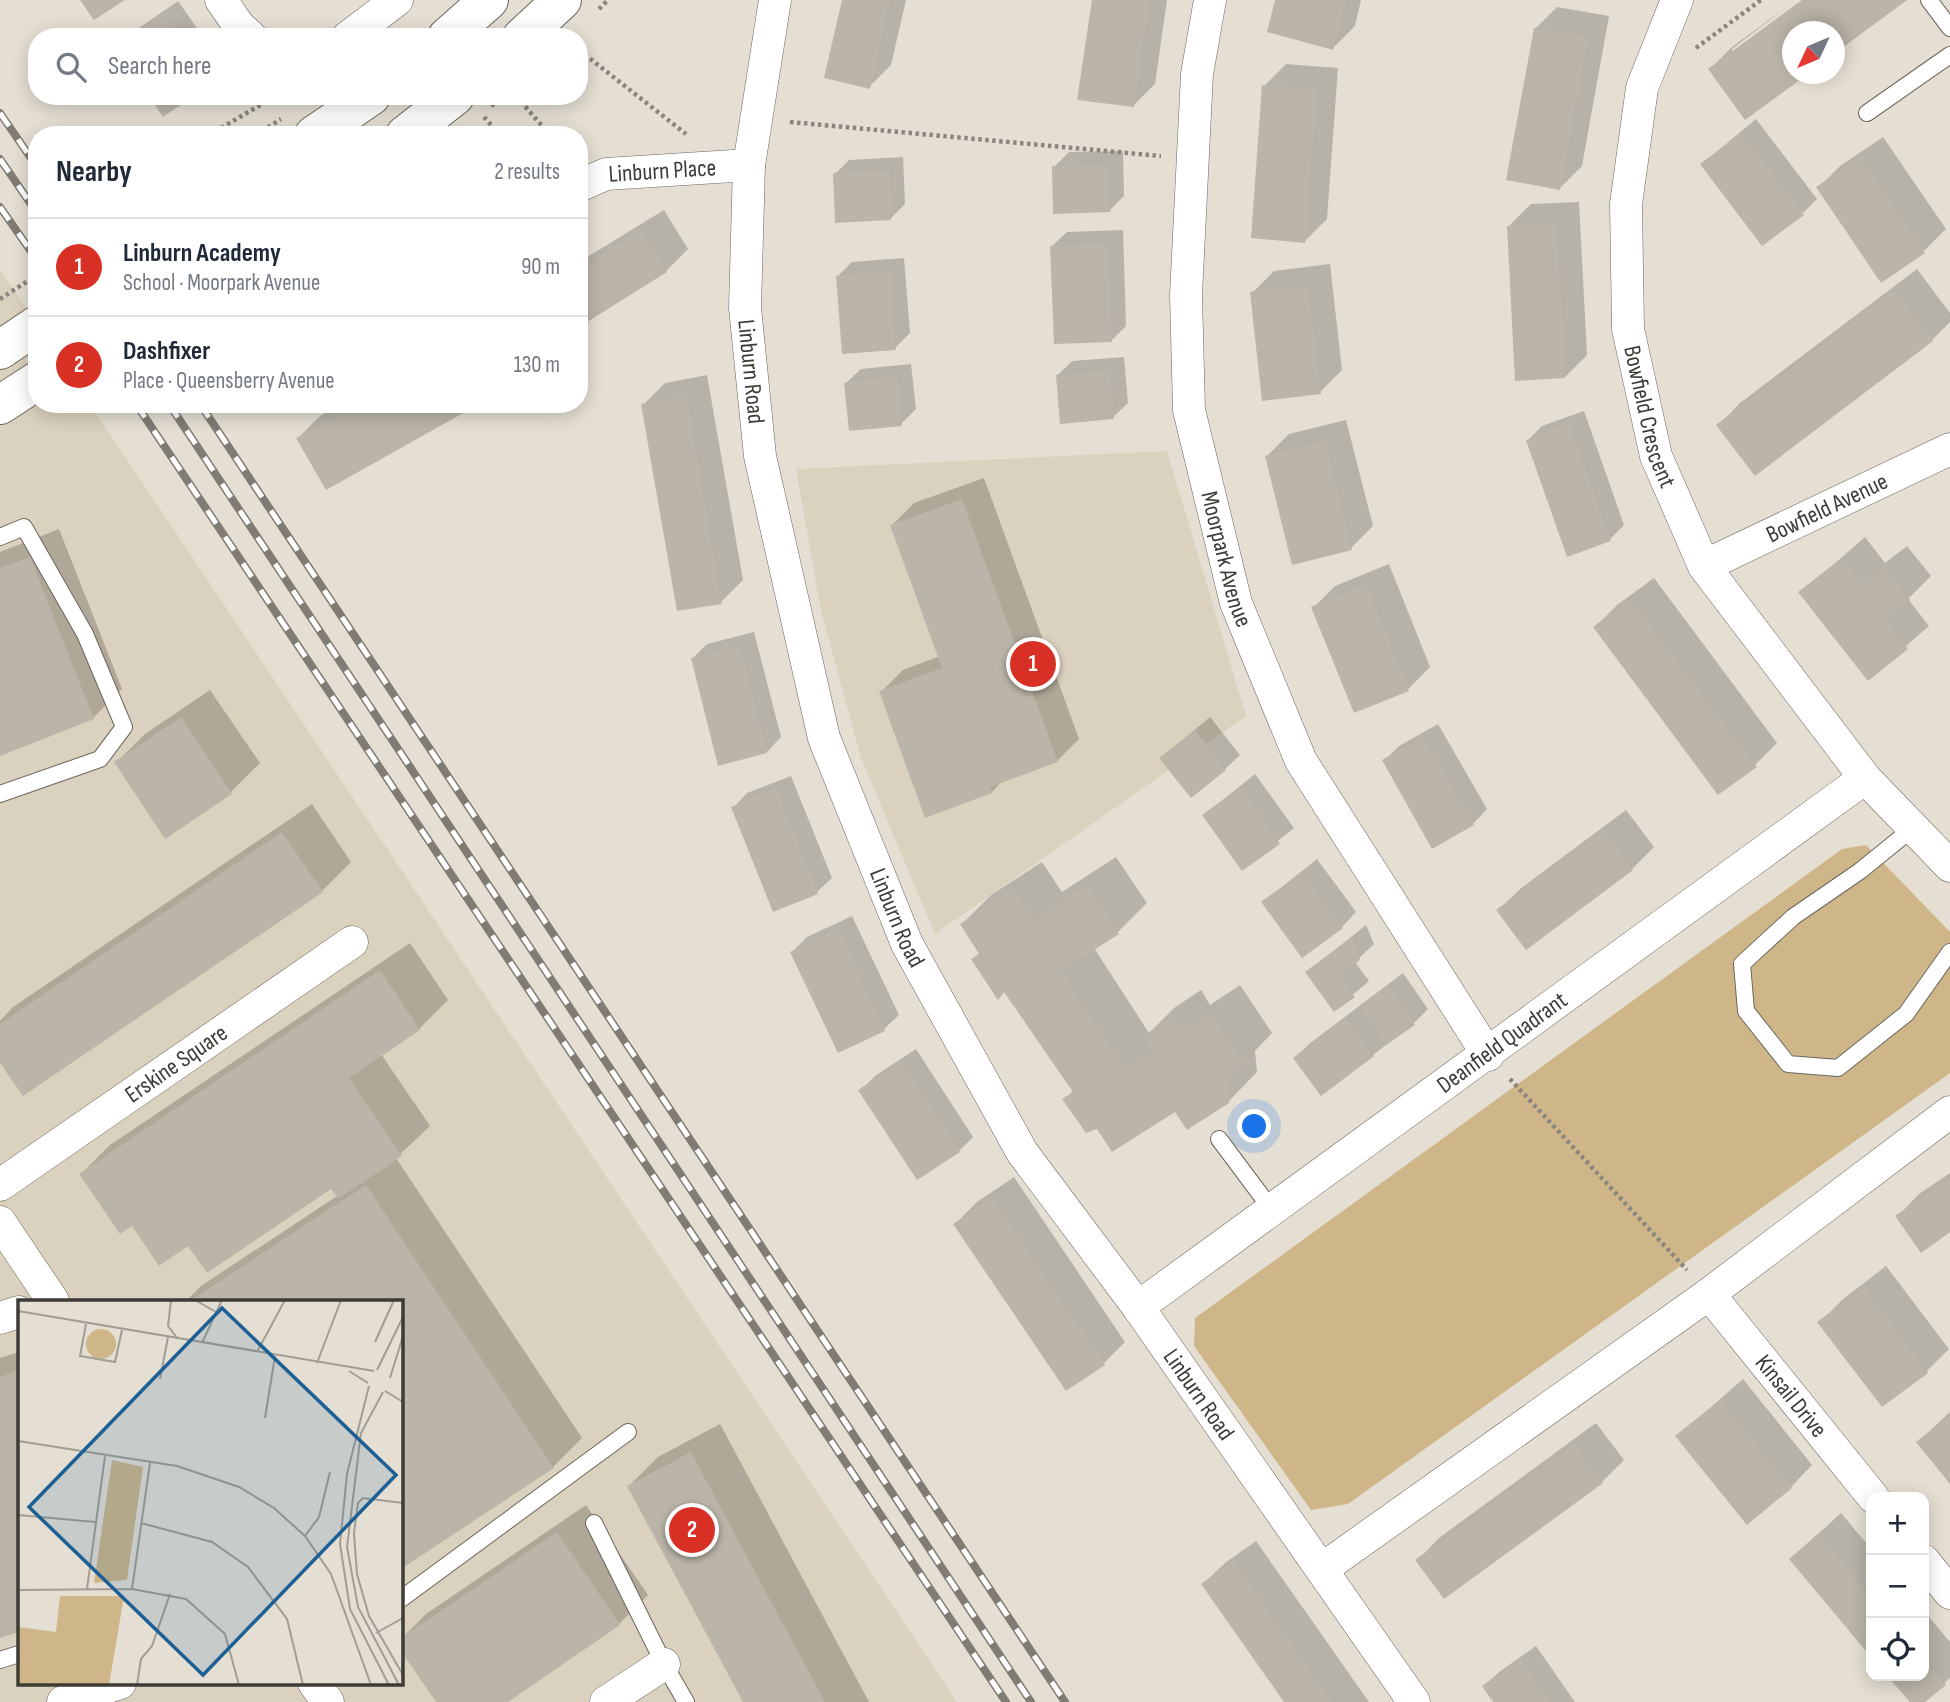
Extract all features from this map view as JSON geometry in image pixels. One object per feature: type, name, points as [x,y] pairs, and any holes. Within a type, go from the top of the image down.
[{"type":"main road","points":[[457,28],[489,0]]},
{"type":"main road","points":[[532,28],[562,0]]},
{"type":"main road","points":[[327,126],[358,105]]},
{"type":"main road","points":[[417,126],[443,105]]},
{"type":"main road","points":[[0,350],[28,331]]},
{"type":"main road","points":[[0,405],[28,388]]},
{"type":"street","points":[[221,0],[241,28]]},
{"type":"street","points":[[360,28],[397,0]]},
{"type":"street","name":"Linburn Road","points":[[775,0],[749,165],[745,308],[760,456],[824,738],[907,944],[1021,1152],[1138,1307],[1414,1702]]},
{"type":"street","name":"Moorpark Avenue","points":[[1210,0],[1196,75],[1186,295],[1189,410],[1236,603],[1301,761],[1488,1055]]},
{"type":"street","name":"Bowfield Crescent","points":[[1677,0],[1642,88],[1626,204],[1628,328],[1656,456],[1704,566],[1864,778],[1950,866]]},
{"type":"street","name":"Linburn Place","points":[[588,182],[606,174],[749,165]]},
{"type":"street","name":"Bowfield Avenue","points":[[1704,566],[1950,449]]},
{"type":"street","name":"Deanfield Quadrant","points":[[1138,1307],[1488,1055],[1864,778]]},
{"type":"street","name":"Erskine Square","points":[[0,1185],[352,942]]},
{"type":"street","points":[[1322,1569],[1709,1294],[1950,1112]]},
{"type":"street","points":[[0,1222],[52,1300]]},
{"type":"street","name":"Kinsail Drive","points":[[1709,1294],[1868,1492]]},
{"type":"street","points":[[0,1318],[18,1312]]},
{"type":"street","points":[[1929,1567],[1950,1593]]},
{"type":"street","points":[[606,1702],[664,1664]]},
{"type":"street","points":[[63,1702],[117,1684]]},
{"type":"street","points":[[315,1684],[328,1702]]},
{"type":"lane","points":[[1929,0],[1950,28]]},
{"type":"lane","points":[[1867,113],[1950,55]]},
{"type":"lane","points":[[0,537],[24,527],[85,634],[124,727],[100,759],[0,794]]},
{"type":"lane","points":[[1913,828],[1860,871],[1793,917],[1742,964],[1746,1011],[1788,1064],[1838,1068],[1906,1014],[1950,952]]},
{"type":"lane","points":[[1219,1139],[1272,1210]]},
{"type":"lane","points":[[402,1598],[628,1432]]},
{"type":"lane","points":[[594,1523],[664,1664],[686,1702]]},
{"type":"lane","points":[[0,1660],[18,1654]]},
{"type":"path","points":[[1642,88],[1761,0]]},
{"type":"path","points":[[588,57],[691,138],[695,168]]},
{"type":"path","points":[[224,126],[260,105]]},
{"type":"path","points":[[524,105],[542,126]]},
{"type":"path","points":[[757,120],[1192,159]]},
{"type":"path","points":[[0,299],[28,281]]},
{"type":"path","points":[[1488,1055],[1709,1294]]},
{"type":"shaded area","points":[[0,269],[28,311],[28,413],[96,413],[957,1702],[0,1702]]},
{"type":"shaded area","points":[[1167,451],[1246,716],[935,934],[861,758],[821,611],[796,469]]},
{"type":"shaded area","points":[[1866,845],[1950,932],[1950,1073],[1348,1504],[1311,1510],[1194,1346],[1195,1318],[1842,849]]},
{"type":"building","points":[[80,0],[125,0],[94,20]]},
{"type":"building","points":[[842,0],[890,0],[870,89],[824,78]]},
{"type":"building","points":[[1092,0],[1149,0],[1134,107],[1077,100]]},
{"type":"building","points":[[1275,0],[1346,0],[1333,50],[1267,32]]},
{"type":"building","points":[[1802,0],[1907,0],[1845,46],[1845,21],[1782,21],[1782,84],[1794,84],[1745,120],[1708,69]]},
{"type":"building","points":[[163,14],[172,28],[142,28]]},
{"type":"building","points":[[1534,28],[1588,37],[1560,190],[1506,180]]},
{"type":"building","points":[[1262,85],[1317,89],[1305,243],[1251,238]]},
{"type":"building","points":[[155,105],[181,105],[163,117]]},
{"type":"building","points":[[1741,133],[1804,215],[1762,246],[1700,164]]},
{"type":"building","points":[[1860,158],[1925,253],[1881,283],[1816,187]]},
{"type":"building","points":[[1109,165],[1110,212],[1053,214],[1052,166]]},
{"type":"building","points":[[889,171],[891,220],[835,223],[833,173]]},
{"type":"building","points":[[1557,223],[1565,378],[1515,381],[1507,226]]},
{"type":"building","points":[[641,231],[667,272],[588,321],[588,263]]},
{"type":"building","points":[[1109,244],[1112,342],[1054,344],[1050,246]]},
{"type":"building","points":[[890,272],[896,350],[842,354],[836,276]]},
{"type":"building","points":[[1308,286],[1321,394],[1262,401],[1250,292]]},
{"type":"building","points":[[1894,290],[1933,341],[1755,476],[1716,425]]},
{"type":"building","points":[[1110,371],[1114,419],[1060,424],[1056,375]]},
{"type":"building","points":[[897,377],[902,426],[849,431],[844,383]]},
{"type":"building","points":[[686,396],[722,604],[677,611],[641,404]]},
{"type":"building","points":[[340,413],[463,413],[326,490],[296,438]]},
{"type":"building","points":[[1569,424],[1611,541],[1567,557],[1526,440]]},
{"type":"building","points":[[1325,441],[1352,550],[1292,565],[1265,456]]},
{"type":"building","points":[[962,499],[1058,762],[990,787],[992,793],[925,818],[879,691],[942,668],[890,525]]},
{"type":"building","points":[[30,557],[94,719],[0,756],[0,568]]},
{"type":"building","points":[[1842,558],[1862,584],[1884,567],[1910,600],[1885,619],[1908,649],[1868,681],[1798,592]]},
{"type":"building","points":[[1366,585],[1409,691],[1354,713],[1311,607]]},
{"type":"building","points":[[1631,599],[1757,767],[1718,795],[1593,627]]},
{"type":"building","points":[[740,646],[767,753],[718,766],[691,658]]},
{"type":"building","points":[[181,717],[232,794],[165,839],[114,762]]},
{"type":"building","points":[[1195,730],[1226,770],[1191,798],[1159,758]]},
{"type":"building","points":[[1423,737],[1474,825],[1432,849],[1382,760]]},
{"type":"building","points":[[1240,787],[1280,844],[1242,871],[1202,815]]},
{"type":"building","points":[[776,789],[818,894],[773,912],[731,807]]},
{"type":"building","points":[[1603,830],[1633,870],[1526,950],[1496,910]]},
{"type":"building","points":[[282,832],[323,892],[23,1096],[0,1063],[0,1024]]},
{"type":"building","points":[[1302,872],[1343,928],[1302,958],[1261,902]]},
{"type":"building","points":[[1087,885],[1119,934],[1061,971],[1125,1070],[1153,1051],[1143,1036],[1171,1018],[1180,1032],[1211,1012],[1244,1063],[1227,1082],[1229,1103],[1187,1130],[1175,1112],[1112,1152],[1097,1129],[1086,1133],[1062,1099],[1073,1092],[1004,992],[998,1000],[971,959],[979,954],[960,924],[1013,889],[1033,920]]},
{"type":"building","points":[[838,929],[885,1031],[838,1053],[790,952]]},
{"type":"building","points":[[1352,937],[1360,960],[1340,975],[1355,997],[1334,1012],[1305,972]]},
{"type":"building","points":[[380,970],[420,1030],[349,1078],[402,1156],[338,1199],[331,1189],[207,1273],[188,1246],[159,1266],[132,1226],[120,1234],[79,1174]]},
{"type":"building","points":[[1388,986],[1415,1025],[1386,1045],[1359,1006]]},
{"type":"building","points":[[1346,1018],[1374,1056],[1321,1096],[1293,1058]]},
{"type":"building","points":[[901,1062],[960,1152],[917,1180],[858,1090]]},
{"type":"building","points":[[1950,1178],[1950,1232],[1921,1253],[1895,1216]]},
{"type":"building","points":[[366,1185],[554,1468],[402,1568],[402,1300],[192,1300]]},
{"type":"building","points":[[992,1198],[1105,1365],[1066,1391],[953,1224]]},
{"type":"building","points":[[1864,1287],[1928,1373],[1882,1407],[1817,1322]]},
{"type":"building","points":[[18,1370],[18,1632],[0,1638],[0,1377]]},
{"type":"building","points":[[1720,1400],[1792,1488],[1747,1525],[1675,1436]]},
{"type":"building","points":[[1950,1415],[1950,1484],[1916,1442]]},
{"type":"building","points":[[1574,1444],[1603,1483],[1444,1599],[1415,1560]]},
{"type":"building","points":[[691,1452],[825,1702],[743,1702],[627,1486]]},
{"type":"building","points":[[557,1532],[620,1625],[508,1702],[436,1702],[402,1652],[402,1637]]},
{"type":"building","points":[[1818,1534],[1866,1590],[1866,1651],[1789,1559]]},
{"type":"building","points":[[1233,1561],[1332,1702],[1284,1702],[1201,1584]]},
{"type":"building","points":[[1521,1659],[1551,1702],[1493,1702],[1482,1686]]},
{"type":"building","points":[[1929,1665],[1946,1685],[1925,1702],[1910,1702],[1891,1681],[1929,1681]]},
{"type":"railway","points":[[0,113],[28,154]]},
{"type":"railway","points":[[0,159],[28,200]]},
{"type":"railway","points":[[0,207],[28,247]]},
{"type":"railway","points":[[142,413],[1006,1702]]},
{"type":"railway","points":[[175,413],[1031,1702]]},
{"type":"railway","points":[[206,413],[1065,1702]]},
{"type":"place","name":"Linburn Academy","points":[[1033,664]]},
{"type":"place","name":"Dashfixer","points":[[692,1530]]}]
